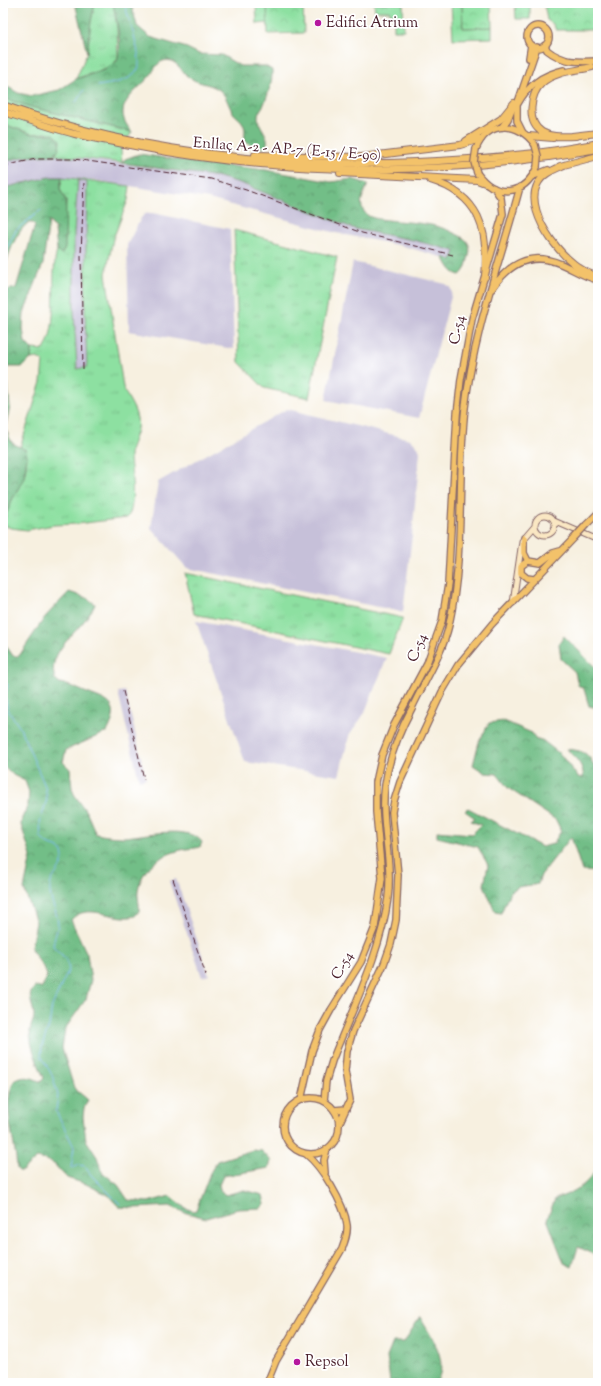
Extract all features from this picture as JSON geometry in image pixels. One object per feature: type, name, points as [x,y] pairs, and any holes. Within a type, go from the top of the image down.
[{"type":"highway","points":[[576,136],[554,136],[538,128],[533,118],[532,99],[536,89],[546,80],[557,75],[595,67]]},
{"type":"highway","points":[[460,145],[501,119],[516,104]]},
{"type":"highway","name":"Enllaç A-2 - AP-7 (E-15 / E-90)","points":[[3,105],[105,134],[243,160],[347,163],[419,163],[506,157],[598,143]]},
{"type":"highway","name":"Enllaç A-2 - AP-7 (E-15 / E-90)","points":[[3,112],[76,134],[187,156],[346,169],[406,170],[490,165],[553,157],[598,149]]},
{"type":"highway","points":[[529,136],[543,138],[598,133]]},
{"type":"highway","points":[[243,160],[265,154],[361,157],[460,145],[481,139]]},
{"type":"highway","points":[[533,176],[564,165],[598,156]]},
{"type":"highway","points":[[243,160],[266,168],[477,180],[485,183]]},
{"type":"highway","points":[[564,165],[547,173],[538,183],[534,197],[536,210],[548,233],[563,255],[583,270],[598,276]]},
{"type":"highway","points":[[421,177],[450,189],[465,199],[476,210],[485,234],[487,256],[485,277]]},
{"type":"main road","points":[[536,26],[543,27],[548,32],[548,41],[545,45],[537,48],[531,45],[527,40],[527,34],[530,29],[536,26]]},
{"type":"main road","points":[[522,131],[517,122],[516,104],[531,53],[531,45]]},
{"type":"main road","points":[[545,45],[547,50],[562,59],[579,62],[598,61]]},
{"type":"main road","points":[[502,127],[516,104],[537,48]]},
{"type":"main road","points":[[516,104],[532,84],[546,75],[569,69],[595,67]]},
{"type":"main road","points":[[502,127],[512,127],[522,131],[529,136],[535,145],[538,156],[537,167],[533,176],[520,187],[512,191],[494,188],[485,183],[477,173],[474,162],[476,149],[481,139],[487,133],[502,127]]},
{"type":"main road","name":"C-54","points":[[324,1102],[326,1081],[332,1061],[372,960],[388,898],[390,868],[385,824],[385,785],[398,737],[440,652],[449,626],[453,600],[466,400],[486,300],[504,248],[520,187]]},
{"type":"main road","name":"C-54","points":[[301,1100],[312,1051],[320,1030],[361,962],[375,927],[382,878],[376,812],[376,782],[382,755],[394,725],[427,663],[442,621],[448,584],[457,414],[461,379],[472,319],[503,214],[501,198],[494,188]]},
{"type":"main road","points":[[486,300],[502,274],[513,266],[528,259],[552,261],[598,280]]},
{"type":"main road","points":[[306,1154],[313,1154],[326,1149],[336,1138],[339,1124],[350,1100],[345,1071],[347,1051],[353,1031],[384,964],[391,944],[396,920],[398,875],[392,812],[396,794],[450,677],[472,647],[560,551],[598,513]]},
{"type":"main road","points":[[513,603],[520,546],[535,526],[537,519],[541,516],[547,515],[554,521],[598,540]]},
{"type":"main road","points":[[554,521],[554,529]]},
{"type":"main road","points":[[535,526],[539,533]]},
{"type":"main road","points":[[526,536],[539,533],[548,534],[554,529],[567,526]]},
{"type":"main road","points":[[526,536],[524,552],[528,561]]},
{"type":"main road","points":[[534,579],[527,578],[521,573],[521,566],[528,561],[540,563],[560,551]]},
{"type":"main road","points":[[267,1383],[276,1361],[342,1249],[346,1235],[346,1221],[325,1174],[306,1154],[292,1146],[284,1132],[283,1124],[288,1110],[301,1100],[308,1098],[324,1102],[334,1110],[339,1124]]},
{"type":"main road","points":[[334,1110],[346,1109]]},
{"type":"main road","points":[[325,1174],[324,1160],[326,1149]]},
{"type":"shaded area","points":[[53,155],[219,177],[240,183],[355,229],[413,240],[455,251],[452,260],[403,246],[336,233],[209,199],[94,180],[49,177],[3,188],[3,162],[23,157]]},
{"type":"shaded area","points":[[77,180],[87,182],[85,313],[87,368],[77,369],[74,311],[74,233]]},
{"type":"shaded area","points":[[152,213],[230,229],[234,349],[129,331],[127,245],[141,218],[145,214]]},
{"type":"shaded area","points":[[353,262],[446,284],[450,287],[452,293],[419,418],[326,400]]},
{"type":"shaded area","points":[[287,409],[410,439],[418,447],[420,452],[403,612],[187,568],[151,528],[158,482]]},
{"type":"shaded area","points":[[196,621],[387,658],[364,714],[349,736],[339,776],[245,762]]},
{"type":"shaded area","points":[[125,691],[146,778],[139,780],[118,692]]},
{"type":"shaded area","points":[[176,879],[209,975],[202,977],[169,881]]},
{"type":"green space","points":[[75,3],[95,3],[87,53]]},
{"type":"green space","points":[[95,3],[113,3],[117,27],[118,57],[111,66],[106,69],[76,79],[87,53]]},
{"type":"green space","points":[[113,3],[131,3],[137,26],[150,37],[187,48],[199,54],[222,55],[240,66],[265,66],[272,70],[269,92],[258,115],[258,120],[267,140],[265,148],[253,146],[245,141],[245,129],[243,124],[232,111],[221,91],[191,79],[174,62],[167,60],[158,64],[149,77],[126,102],[123,108],[123,115],[126,123],[132,132],[31,107],[3,98],[3,84],[18,93],[32,96],[59,90],[76,79],[104,70],[117,61],[119,55],[119,40]]},
{"type":"green space","points":[[374,3],[403,3],[404,30],[394,30],[394,14],[390,14],[390,11],[375,11]]},
{"type":"green space","points":[[451,3],[462,3],[463,28],[492,27],[492,38],[453,39]]},
{"type":"green space","points":[[462,3],[491,3],[492,27],[463,28]]},
{"type":"green space","points":[[515,3],[530,3],[530,19],[516,19]]},
{"type":"green space","points":[[544,3],[598,3],[598,30],[556,30],[553,24],[547,20]]},
{"type":"green space","points":[[303,4],[304,33],[268,34],[267,5]]},
{"type":"green space","points":[[267,5],[268,23],[257,24],[256,6]]},
{"type":"green space","points":[[3,98],[31,107],[132,132],[121,149],[122,163],[53,155],[57,152],[60,143],[47,133],[32,134],[3,124]]},
{"type":"green space","points":[[3,124],[32,134],[54,134],[60,140],[59,149],[53,155],[23,157],[3,162]]},
{"type":"green space","points":[[139,154],[266,170],[331,182],[352,179],[368,184],[361,203],[367,215],[377,219],[430,225],[446,229],[458,235],[467,241],[469,247],[470,251],[466,266],[460,275],[457,274],[450,268],[443,257],[452,260],[455,251],[413,240],[355,229],[240,183],[219,177],[122,163],[125,159]]},
{"type":"green space","points":[[49,177],[62,177],[60,189],[66,201],[65,248],[62,254],[57,251],[55,229],[49,221],[43,264],[24,313],[23,329],[25,342],[32,349],[31,359],[22,367],[6,367],[10,407],[5,428],[12,443],[26,450],[27,456],[24,478],[12,500],[3,523],[3,188]],"holes":[[[28,223],[33,223],[35,225],[16,288],[7,290],[4,288],[5,272],[13,243],[23,228]]]},
{"type":"green space","points":[[62,177],[130,186],[128,200],[113,239],[106,274],[123,387],[135,410],[138,424],[130,453],[132,499],[131,508],[126,518],[77,524],[54,525],[27,530],[11,528],[3,525],[3,523],[12,500],[25,475],[27,456],[23,449],[20,448],[41,382],[43,361],[37,358],[31,359],[32,349],[44,350],[52,328],[55,262],[57,251],[60,253],[66,238],[64,226],[66,201],[60,189]],"holes":[[[78,180],[87,182],[85,313],[87,367],[77,369],[74,311],[74,233]]]},
{"type":"green space","points":[[234,230],[337,257],[309,398],[264,388],[239,362]]},
{"type":"green space","points":[[185,573],[403,618],[389,654],[194,614]]},
{"type":"green space","points":[[69,592],[87,598],[95,604],[84,621],[59,652],[53,669],[55,679],[60,683],[74,687],[102,699],[111,705],[113,710],[113,716],[107,732],[66,750],[63,762],[70,769],[74,794],[87,813],[96,834],[124,837],[153,833],[176,832],[187,833],[196,837],[202,842],[200,847],[183,849],[166,855],[148,869],[140,882],[138,890],[139,911],[135,916],[127,917],[85,912],[71,920],[87,954],[91,980],[86,999],[65,1029],[62,1048],[74,1088],[88,1100],[84,1108],[83,1117],[86,1140],[97,1157],[102,1172],[118,1185],[128,1200],[148,1202],[170,1196],[185,1208],[193,1211],[196,1210],[210,1173],[217,1161],[253,1150],[262,1151],[271,1161],[269,1168],[223,1176],[219,1185],[221,1192],[226,1195],[244,1190],[263,1195],[265,1204],[261,1208],[238,1209],[206,1218],[183,1212],[170,1206],[135,1208],[119,1207],[108,1195],[86,1184],[67,1178],[54,1164],[46,1160],[37,1158],[22,1171],[17,1169],[9,1113],[10,1091],[14,1081],[18,1079],[28,1077],[41,1082],[44,1078],[31,1043],[30,1029],[34,1012],[30,997],[32,990],[35,987],[42,988],[47,976],[45,970],[31,949],[36,922],[24,889],[31,856],[21,825],[22,818],[28,805],[29,792],[25,781],[13,775],[3,765],[3,641],[13,656],[19,656],[45,617]]},
{"type":"green space","points":[[564,636],[598,670],[598,708],[589,706],[584,689],[578,685],[575,672],[561,659],[559,644]]},
{"type":"green space","points":[[504,721],[532,733],[536,740],[542,740],[560,754],[578,777],[583,778],[581,766],[567,749],[584,753],[589,757],[594,766],[598,765],[598,872],[582,871],[571,837],[541,875],[538,884],[518,887],[510,892],[501,913],[495,912],[484,885],[488,865],[478,847],[437,837],[437,831],[472,834],[481,825],[471,821],[475,818],[465,811],[468,808],[542,847],[553,844],[561,831],[556,820],[508,788],[497,774],[485,773],[473,765],[479,742],[489,723]]},
{"type":"green space","points":[[598,1166],[598,1256],[578,1247],[572,1267],[564,1263],[547,1219],[555,1199],[569,1194],[580,1187],[590,1178]]},
{"type":"green space","points":[[420,1317],[434,1341],[440,1357],[440,1374],[436,1383],[390,1383],[387,1357],[393,1342],[404,1342]]},
{"type":"waterway","points":[[97,86],[126,80],[138,69],[139,64],[137,47],[124,3]]},
{"type":"waterway","points":[[76,102],[84,90]]},
{"type":"waterway","points":[[3,257],[16,230],[41,210]]},
{"type":"waterway","points":[[3,679],[8,685],[5,696],[8,710],[20,728],[45,786],[47,799],[40,822],[41,838],[47,844],[59,848],[63,857],[61,866],[51,882],[50,893],[58,925],[53,946],[65,958],[69,969],[52,1006],[49,1026],[42,1046],[41,1056],[52,1075],[58,1095],[56,1111],[74,1147],[71,1168],[79,1165],[85,1166],[91,1175],[120,1204]]},
{"type":"railway","points":[[3,166],[36,159],[74,159],[211,179],[246,190],[362,233],[453,255]]},
{"type":"railway","points":[[83,369],[81,255],[84,181]]},
{"type":"railway","points":[[123,691],[144,779]]},
{"type":"railway","points":[[173,879],[206,975]]},
{"type":"place","name":"Edifici Atrium","points":[[318,23]]},
{"type":"place","name":"Repsol","points":[[297,1362]]}]
